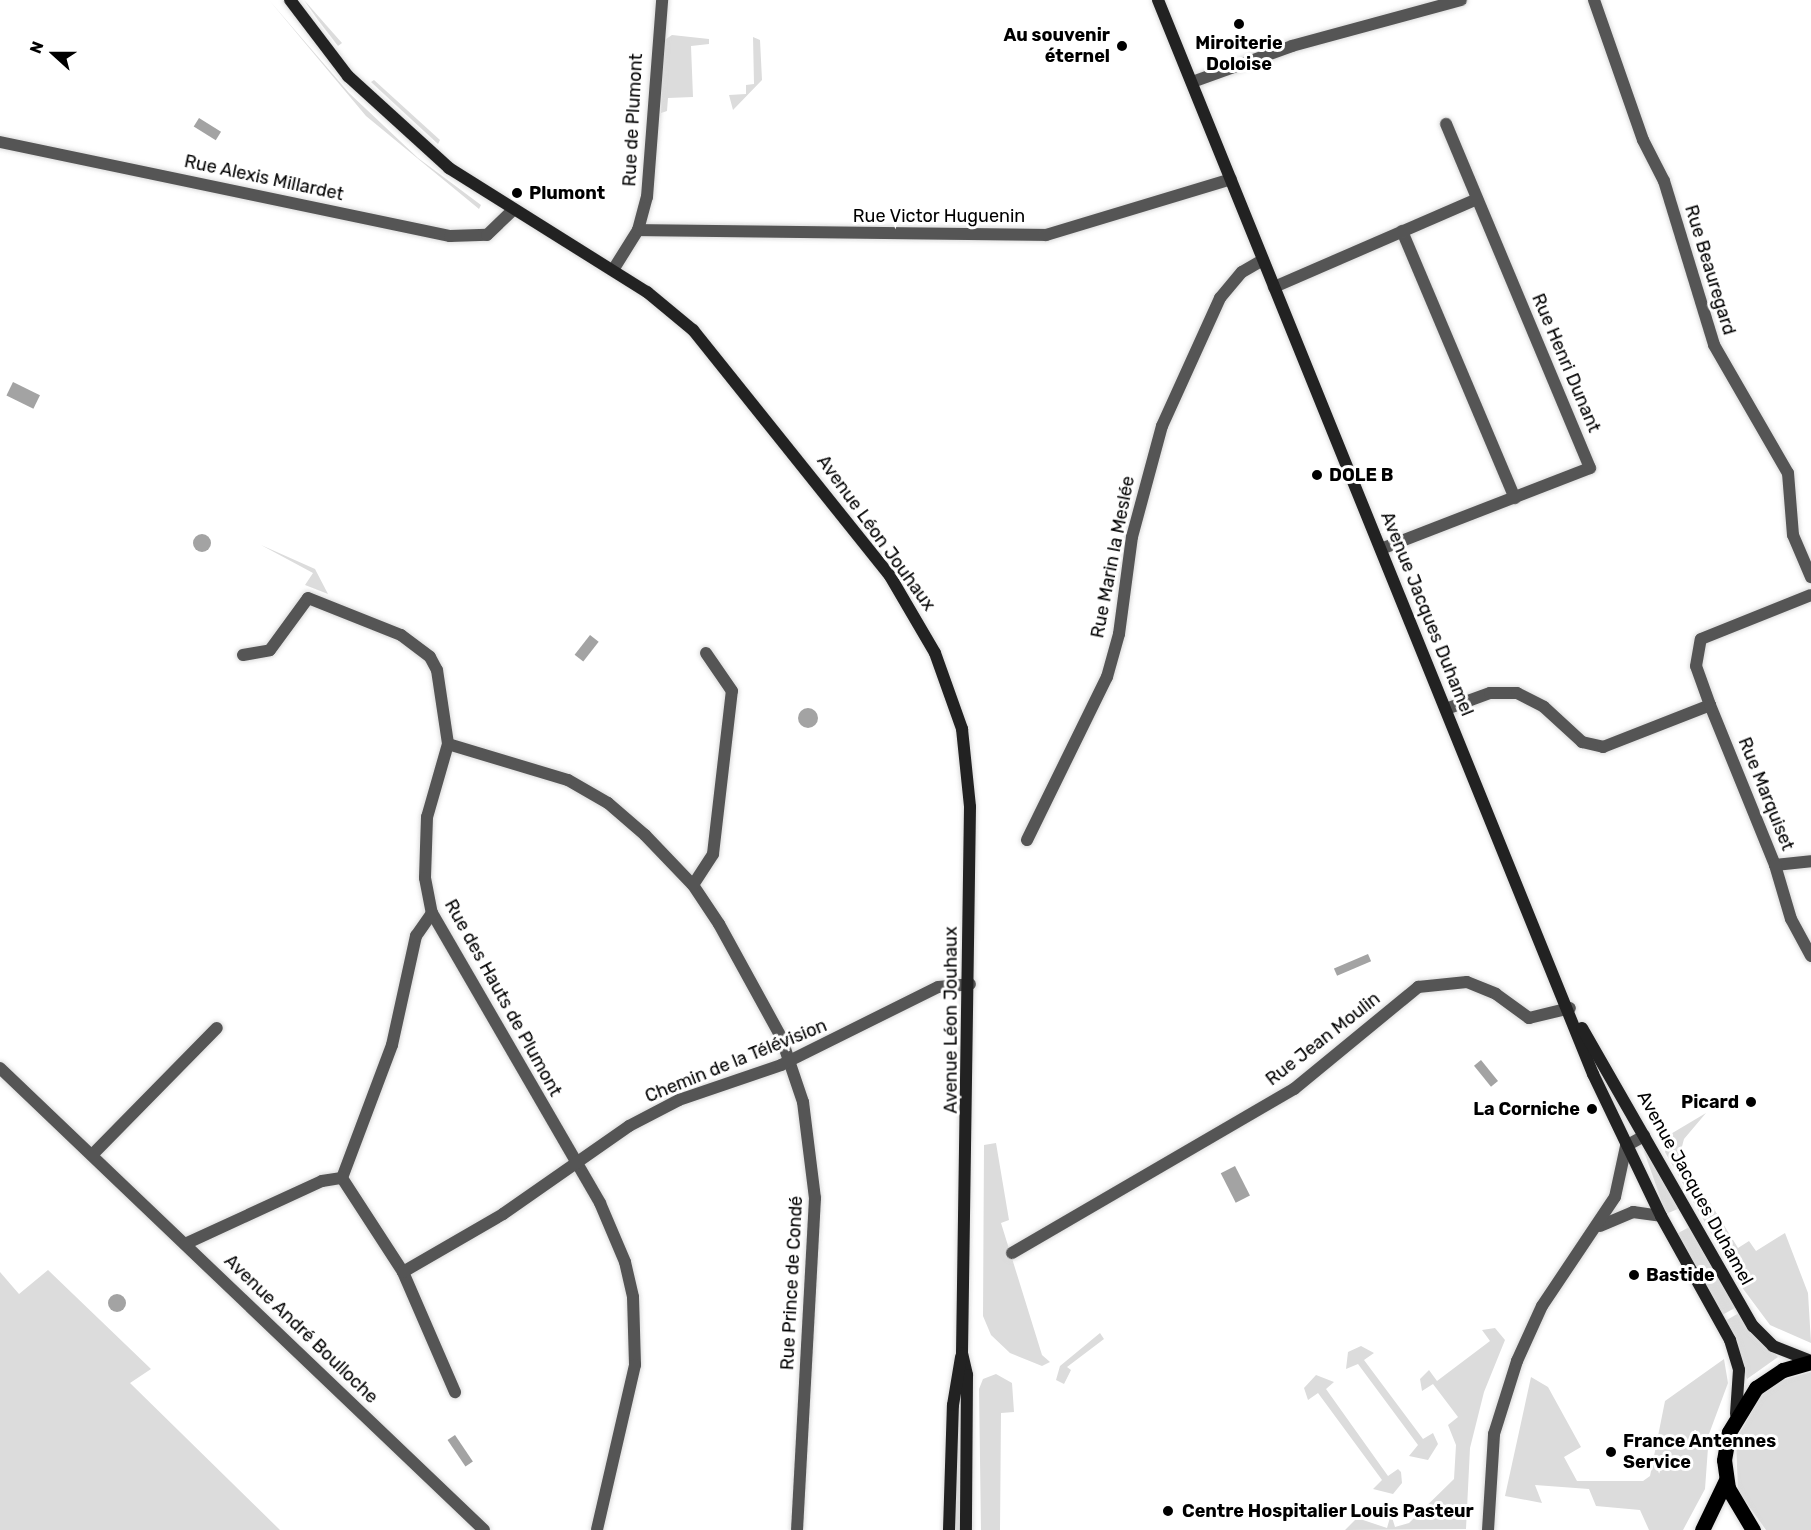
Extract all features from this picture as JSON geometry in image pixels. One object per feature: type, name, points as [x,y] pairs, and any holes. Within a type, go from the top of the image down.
[{"type":"main road","name":"Avenue Léon Jouhaux","points":[[290,0],[378,106],[449,168],[512,212],[613,270],[670,310],[731,371],[890,576],[931,644],[951,690],[966,752],[970,984],[962,1353],[967,1375],[966,1530]]},
{"type":"main road","name":"Avenue Jacques Duhamel","points":[[1158,0],[1626,1146],[1738,1361],[1736,1414]]},
{"type":"main road","name":"Avenue Jacques Duhamel","points":[[1570,1008],[1753,1326],[1773,1346],[1811,1361]]},
{"type":"main road","points":[[949,1530],[953,1396],[962,1353]]},
{"type":"main road","points":[[1753,1530],[1738,1510],[1726,1480],[1725,1451],[1736,1414],[1764,1381],[1811,1361]]},
{"type":"main road","points":[[1702,1530],[1726,1480]]},
{"type":"street","name":"Rue de Plumont","points":[[613,270],[638,230],[651,170],[657,25],[662,0]]},
{"type":"street","points":[[1192,82],[1292,46],[1461,0]]},
{"type":"street","name":"Rue Beauregard","points":[[1594,0],[1643,140],[1664,181],[1714,345],[1788,473],[1793,535],[1811,577]]},
{"type":"street","name":"Rue Henri Dunant","points":[[1381,549],[1590,468],[1446,124]]},
{"type":"street","name":"Rue Alexis Millardet","points":[[0,142],[450,236],[487,235],[512,212]]},
{"type":"street","name":"Rue Victor Huguenin","points":[[638,230],[1046,235],[1231,179]]},
{"type":"street","points":[[1274,287],[1477,199]]},
{"type":"street","points":[[1402,231],[1515,498]]},
{"type":"street","name":"Rue Marin la Meslée","points":[[1027,840],[1107,677],[1119,634],[1132,537],[1162,426],[1220,298],[1242,272],[1263,260]]},
{"type":"street","name":"Rue Marquiset","points":[[1811,595],[1701,639],[1695,658],[1710,705],[1775,865],[1811,861]]},
{"type":"street","name":"Rue des Hauts de Plumont","points":[[243,655],[270,650],[308,598],[385,627],[430,657],[441,683],[448,744],[427,817],[425,878],[432,913],[577,1163],[625,1262],[636,1332],[625,1425],[597,1530]]},
{"type":"street","points":[[693,885],[713,854],[732,691],[706,653]]},
{"type":"street","points":[[1446,709],[1490,693],[1517,693],[1544,707],[1582,742],[1604,747],[1710,705]]},
{"type":"street","name":"Rue Prince de Condé","points":[[448,744],[589,791],[645,835],[693,885],[743,960],[789,1060],[802,1102],[815,1197],[797,1530]]},
{"type":"street","points":[[1775,865],[1791,919],[1811,956]]},
{"type":"street","points":[[342,1178],[392,1045],[416,936],[432,913]]},
{"type":"street","name":"Rue Jean Moulin","points":[[1012,1253],[1294,1089],[1418,987],[1467,982],[1496,994],[1529,1018],[1570,1008]]},
{"type":"street","name":"Chemin de la Télévision","points":[[403,1272],[577,1163],[629,1126],[679,1100],[789,1060],[938,987],[970,984]]},
{"type":"street","points":[[92,1155],[217,1028]]},
{"type":"street","name":"Avenue André Boulloche","points":[[0,1068],[484,1530]]},
{"type":"street","points":[[1488,1530],[1489,1468],[1511,1376],[1542,1306],[1599,1227],[1619,1187],[1626,1146],[1644,1136]]},
{"type":"street","points":[[185,1244],[322,1181],[342,1178]]},
{"type":"street","points":[[342,1178],[403,1272],[455,1392]]},
{"type":"street","points":[[1599,1227],[1633,1212],[1661,1216]]},
{"type":"shaded area","points":[[269,0],[349,93],[418,158],[481,205],[479,209],[366,116]]},
{"type":"shaded area","points":[[304,0],[342,43],[338,46]]},
{"type":"shaded area","points":[[672,35],[709,39],[709,44],[691,46],[693,97],[668,98],[667,111],[661,113],[663,41]]},
{"type":"shaded area","points":[[753,37],[760,40],[762,80],[733,110],[729,95],[746,94],[746,85],[754,84]]},
{"type":"shaded area","points":[[374,80],[440,140],[438,144],[371,82]]},
{"type":"shaded area","points":[[199,118],[221,132],[216,140],[194,126]]},
{"type":"shaded area","points":[[13,382],[40,395],[33,409],[6,395]]},
{"type":"shaded area","points":[[202,534],[208,537],[211,543],[208,549],[202,552],[196,549],[193,543],[196,537]]},
{"type":"shaded area","points":[[261,545],[315,569],[328,594],[305,585],[313,573]]},
{"type":"shaded area","points":[[590,635],[599,642],[583,661],[575,655]]},
{"type":"shaded area","points":[[808,708],[815,711],[818,718],[815,725],[808,728],[801,725],[798,718],[801,711]]},
{"type":"shaded area","points":[[1368,954],[1371,961],[1337,976],[1334,968]]},
{"type":"shaded area","points":[[1481,1060],[1498,1081],[1491,1087],[1474,1066]]},
{"type":"shaded area","points":[[1706,1113],[1684,1139],[1680,1154],[1738,1248],[1749,1241],[1756,1251],[1785,1233],[1808,1293],[1811,1343],[1770,1325],[1741,1286],[1665,1152],[1669,1135]]},
{"type":"shaded area","points":[[996,1143],[1009,1220],[1001,1223],[1042,1355],[1050,1362],[1042,1366],[1010,1353],[991,1335],[983,1316],[984,1145]]},
{"type":"shaded area","points":[[1645,1149],[1680,1208],[1666,1214]]},
{"type":"shaded area","points":[[1235,1166],[1250,1195],[1236,1203],[1221,1173]]},
{"type":"shaded area","points":[[1691,1226],[1736,1307],[1721,1316],[1676,1234]]},
{"type":"shaded area","points":[[48,1270],[151,1369],[130,1383],[280,1530],[0,1530],[0,1272],[19,1294]]},
{"type":"shaded area","points":[[117,1294],[123,1297],[126,1303],[123,1309],[117,1312],[111,1309],[108,1303],[111,1297]]},
{"type":"shaded area","points":[[1739,1313],[1778,1357],[1747,1379],[1725,1321]]},
{"type":"shaded area","points":[[1495,1328],[1505,1340],[1484,1392],[1470,1448],[1466,1529],[1345,1530],[1357,1518],[1387,1528],[1391,1514],[1395,1527],[1409,1523],[1454,1479],[1456,1445],[1448,1425],[1458,1417],[1433,1384],[1422,1391],[1420,1379],[1429,1370],[1437,1381],[1490,1341],[1482,1330]]},
{"type":"shaded area","points":[[1100,1333],[1104,1339],[1067,1367],[1071,1370],[1064,1384],[1056,1380],[1060,1366]]},
{"type":"shaded area","points":[[1361,1346],[1374,1353],[1364,1360],[1423,1439],[1433,1433],[1438,1444],[1428,1460],[1409,1456],[1418,1445],[1358,1364],[1346,1369],[1348,1352]]},
{"type":"shaded area","points":[[1724,1359],[1728,1383],[1709,1434],[1705,1489],[1683,1530],[1649,1530],[1640,1510],[1596,1506],[1589,1489],[1535,1485],[1542,1503],[1505,1496],[1531,1377],[1548,1387],[1581,1447],[1564,1457],[1577,1481],[1643,1481],[1650,1476],[1665,1401]]},
{"type":"shaded area","points":[[1811,1372],[1811,1530],[1766,1530],[1738,1491],[1736,1440],[1761,1395],[1782,1380]]},
{"type":"shaded area","points":[[996,1374],[1012,1383],[1014,1412],[1001,1413],[1000,1530],[981,1530],[979,1389],[983,1379]]},
{"type":"shaded area","points":[[1316,1375],[1334,1382],[1326,1389],[1388,1476],[1398,1469],[1401,1472],[1402,1483],[1393,1494],[1373,1489],[1382,1480],[1318,1393],[1308,1400],[1304,1388]]},
{"type":"shaded area","points":[[958,1398],[960,1530],[953,1530]]},
{"type":"shaded area","points":[[455,1435],[473,1462],[465,1467],[448,1440]]},
{"type":"place","name":"Miroiterie Doloise","points":[[1239,24]]},
{"type":"place","name":"Au souvenir éternel","points":[[1122,46]]},
{"type":"place","name":"Plumont","points":[[517,193]]},
{"type":"place","name":"DOLE B","points":[[1317,475]]},
{"type":"place","name":"Picard","points":[[1751,1102]]},
{"type":"place","name":"La Corniche","points":[[1592,1109]]},
{"type":"place","name":"Bastide","points":[[1634,1275]]},
{"type":"place","name":"France Antennes Service","points":[[1611,1452]]},
{"type":"place","name":"Centre Hospitalier Louis Pasteur","points":[[1168,1511]]}]
